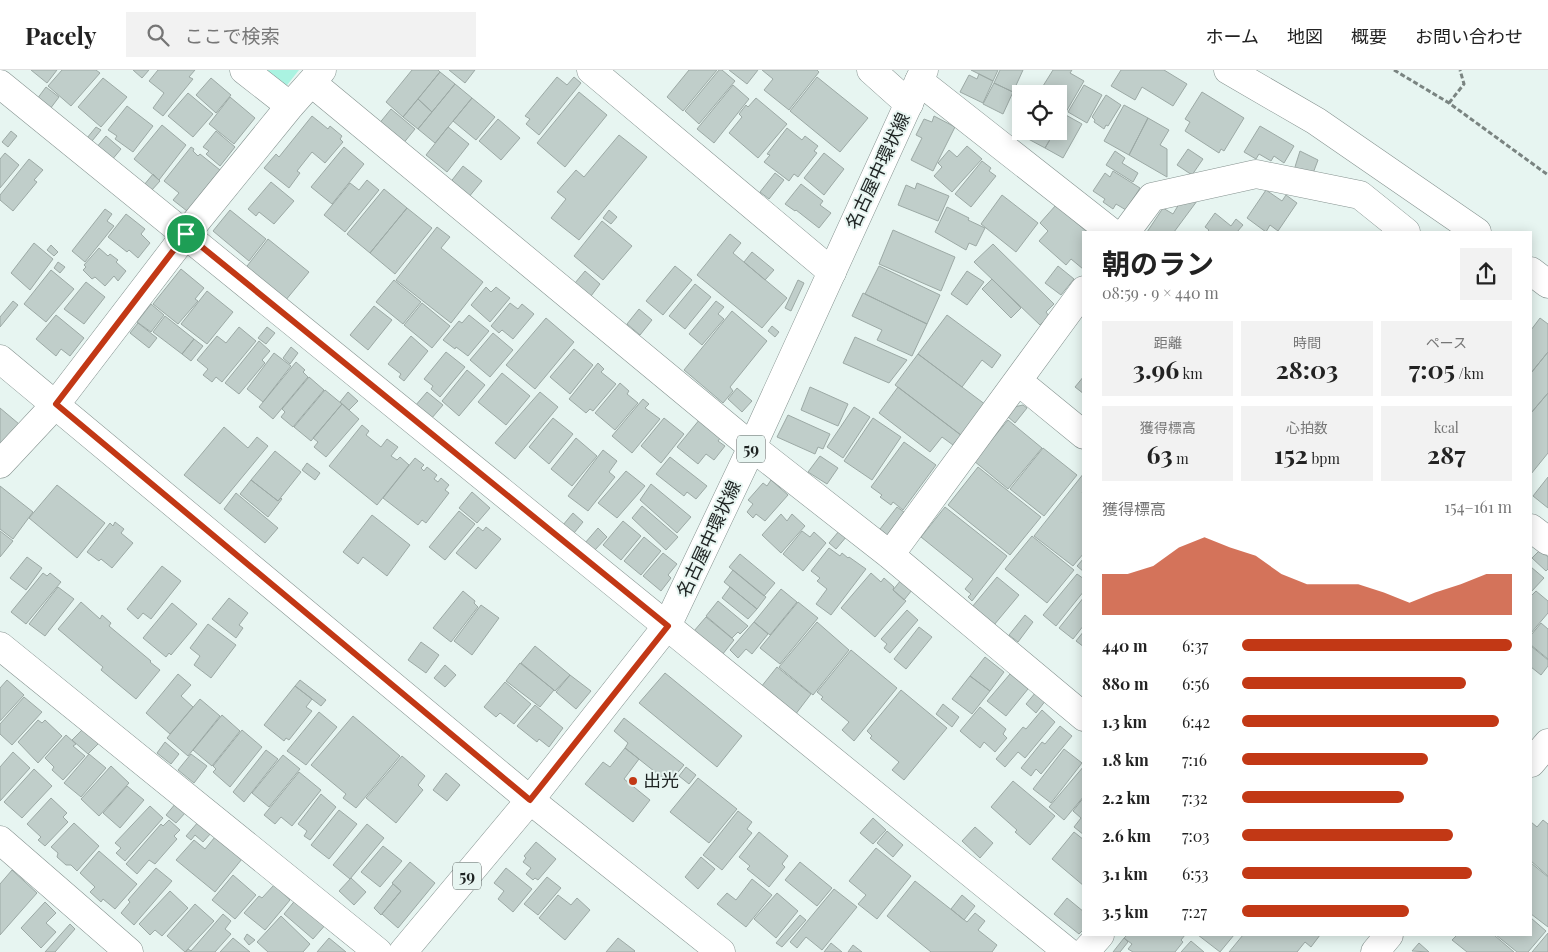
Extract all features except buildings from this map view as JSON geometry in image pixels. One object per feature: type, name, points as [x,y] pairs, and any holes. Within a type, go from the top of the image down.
[{"type":"street","points":[[244,70],[290,106]]},
{"type":"street","points":[[591,70],[832,272]]},
{"type":"street","points":[[871,70],[917,85],[1110,231]]},
{"type":"street","points":[[1228,70],[1316,120],[1476,231]]},
{"type":"street","points":[[0,464],[56,404],[186,234],[290,106],[317,76],[752,447],[890,555],[1082,714]]},
{"type":"street","points":[[0,84],[1068,952]]},
{"type":"street","name":"名古屋中環状線","points":[[404,952],[530,800],[668,626],[917,85]]},
{"type":"street","points":[[1127,231],[1152,197],[1256,174],[1360,195],[1405,231]]},
{"type":"street","points":[[1532,272],[1548,284]]},
{"type":"street","points":[[890,555],[1082,293]]},
{"type":"street","points":[[0,359],[530,800],[721,952]]},
{"type":"street","points":[[1018,381],[1082,433]]},
{"type":"street","points":[[1532,529],[1548,541]]},
{"type":"street","points":[[0,646],[378,952]]},
{"type":"street","points":[[1532,762],[1548,743]]},
{"type":"street","points":[[0,840],[129,952]]},
{"type":"street","points":[[1085,952],[1099,936]]},
{"type":"street","points":[[1375,952],[1388,936]]},
{"type":"path","points":[[1394,70],[1449,103],[1548,175]]},
{"type":"path","points":[[1449,103],[1464,84],[1460,70]]},
{"type":"green space","points":[[247,70],[299,70],[284,89]]},
{"type":"place","name":"出光","points":[[633,781]]},
{"type":"route","points":[[186,234],[668,626],[530,800],[56,404],[186,234]]}]
